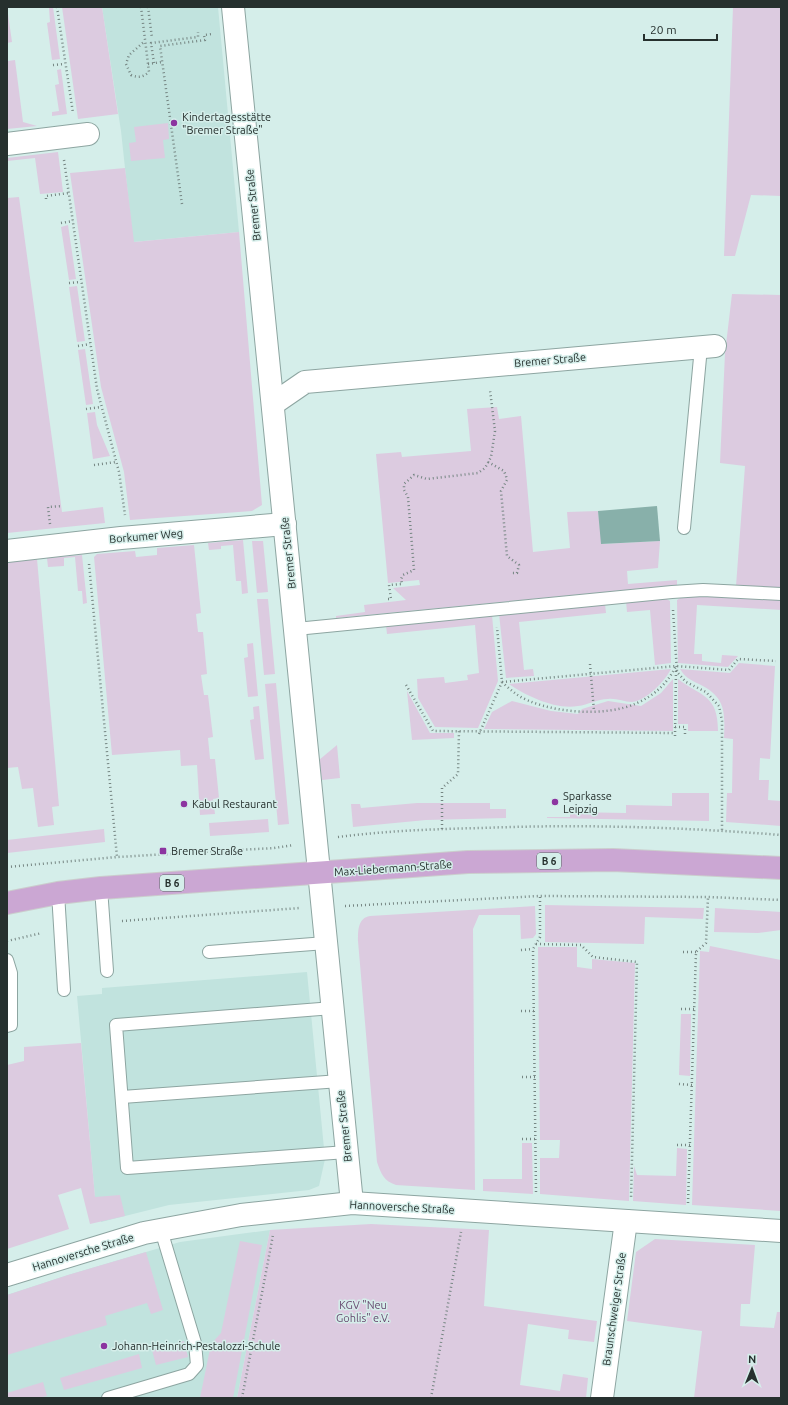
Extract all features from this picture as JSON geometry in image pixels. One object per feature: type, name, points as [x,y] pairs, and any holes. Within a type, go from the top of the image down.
[{"type":"main road","name":"Max-Liebermann-Straße","points":[[7,903],[58,893],[101,888],[318,874],[468,862],[613,860],[781,868]]},
{"type":"street","name":"Bremer Straße","points":[[233,7],[296,629],[318,874],[323,907],[352,1203]]},
{"type":"street","points":[[7,144],[88,134]]},
{"type":"street","name":"Bremer Straße","points":[[273,404],[305,382],[708,346]]},
{"type":"street","name":"Borkumer Weg","points":[[7,551],[121,538],[285,524]]},
{"type":"street","name":"Hannoversche Straße","points":[[7,1275],[144,1233],[241,1215],[352,1203],[536,1215],[628,1213],[687,1225],[781,1231]]},
{"type":"street","name":"Braunschweiger Straße","points":[[602,1398],[628,1213]]},
{"type":"lane","points":[[684,528],[708,346]]},
{"type":"lane","points":[[296,629],[672,592],[703,590],[781,594]]},
{"type":"lane","points":[[101,888],[108,971]]},
{"type":"lane","points":[[58,893],[64,990]]},
{"type":"lane","points":[[209,952],[326,943]]},
{"type":"lane","points":[[7,960],[10,973],[11,1025],[7,1026]]},
{"type":"lane","points":[[333,1008],[116,1025],[127,1168],[347,1152]]},
{"type":"lane","points":[[122,1097],[340,1080]]},
{"type":"lane","points":[[108,1398],[189,1374],[197,1365],[195,1343],[161,1230]]},
{"type":"path","points":[[57,7],[73,117]]},
{"type":"path","points":[[141,7],[149,72],[144,76],[137,77],[131,75],[126,64],[129,55],[145,41]]},
{"type":"path","points":[[148,7],[152,38]]},
{"type":"path","points":[[154,63],[151,43],[198,37],[198,32]]},
{"type":"path","points":[[153,47],[205,40],[204,35],[214,34],[215,39]]},
{"type":"path","points":[[160,46],[182,204]]},
{"type":"path","points":[[148,64],[162,62]]},
{"type":"path","points":[[53,65],[65,64]]},
{"type":"path","points":[[64,157],[97,389],[116,462],[125,516]]},
{"type":"path","points":[[46,199],[46,196],[69,193]]},
{"type":"path","points":[[61,222],[73,221]]},
{"type":"path","points":[[69,283],[82,282]]},
{"type":"path","points":[[78,346],[90,344]]},
{"type":"path","points":[[392,585],[402,584],[403,575],[414,570],[408,498],[404,490],[404,484],[414,475],[427,479],[478,473],[485,468],[491,456],[495,430],[490,385]]},
{"type":"path","points":[[86,409],[102,407]]},
{"type":"path","points":[[94,465],[116,462]]},
{"type":"path","points":[[488,462],[504,471],[507,480],[501,491],[507,556],[515,560],[519,565],[517,573],[510,573]]},
{"type":"path","points":[[51,526],[48,508],[62,506]]},
{"type":"path","points":[[89,560],[117,857]]},
{"type":"path","points":[[406,685],[433,731],[480,733],[675,734],[676,666],[672,592]]},
{"type":"path","points":[[480,733],[502,682],[495,609]]},
{"type":"path","points":[[502,682],[676,666],[729,670],[738,659],[776,661]]},
{"type":"path","points":[[590,664],[594,711]]},
{"type":"path","points":[[502,682],[516,694],[536,704],[563,710],[614,710],[636,704],[654,694],[664,685],[676,666]]},
{"type":"path","points":[[676,666],[677,672],[686,682],[706,692],[719,706],[722,721],[722,830]]},
{"type":"path","points":[[675,727],[685,727],[685,735]]},
{"type":"path","points":[[442,829],[442,788],[458,774],[459,731]]},
{"type":"path","points":[[7,867],[117,857],[274,848],[351,835],[442,829],[544,825],[652,827],[722,830],[781,835]]},
{"type":"path","points":[[536,1215],[533,949],[540,937],[540,896]]},
{"type":"path","points":[[104,923],[323,907],[540,896],[708,897],[781,900]]},
{"type":"path","points":[[683,952],[696,952],[706,943],[708,897]]},
{"type":"path","points":[[536,944],[581,945],[593,957],[638,962],[628,1213]]},
{"type":"path","points":[[521,950],[533,949]]},
{"type":"path","points":[[687,1225],[696,952]]},
{"type":"path","points":[[681,1009],[694,1009]]},
{"type":"path","points":[[521,1011],[534,1011]]},
{"type":"path","points":[[522,1077],[535,1077]]},
{"type":"path","points":[[679,1084],[692,1085]]},
{"type":"path","points":[[522,1139],[535,1139]]},
{"type":"path","points":[[677,1145],[690,1145]]},
{"type":"path","points":[[431,1398],[465,1210]]},
{"type":"path","points":[[242,1398],[277,1211]]},
{"type":"shaded area","name":"Kindertagesstätte \"Bremer Straße\"","points":[[102,7],[218,7],[239,232],[133,242],[121,131]]},
{"type":"shaded area","points":[[657,506],[660,541],[601,544],[598,511]]},
{"type":"shaded area","points":[[307,972],[325,1159],[319,1186],[309,1190],[169,1205],[101,1222],[95,1197],[77,996],[102,994],[102,988]]},
{"type":"shaded area","points":[[270,1230],[237,1398],[7,1398],[7,1295],[68,1275],[180,1242]]},
{"type":"green space","points":[[7,7],[12,42],[7,43]]},
{"type":"green space","points":[[53,7],[60,59],[52,60],[47,23],[50,22],[49,8]]},
{"type":"green space","points":[[62,7],[102,7],[118,114],[78,119]]},
{"type":"green space","points":[[733,7],[781,7],[781,196],[751,195],[735,256],[724,256]]},
{"type":"green space","points":[[7,55],[8,61],[15,60],[23,122],[37,126],[7,129]]},
{"type":"green space","points":[[61,69],[67,114],[52,116],[52,112],[59,111],[55,85],[59,84],[57,70]]},
{"type":"green space","points":[[168,123],[169,139],[163,140],[165,158],[131,161],[129,143],[136,142],[134,127]]},
{"type":"green space","points":[[58,152],[63,192],[40,194],[35,158],[7,161],[7,158]]},
{"type":"green space","points":[[125,168],[134,242],[239,232],[262,505],[252,511],[130,520],[124,472],[101,387],[70,173]]},
{"type":"green space","points":[[19,197],[62,512],[103,507],[105,523],[7,533],[7,198]]},
{"type":"green space","points":[[68,225],[76,279],[69,280],[61,227]]},
{"type":"green space","points":[[77,286],[85,341],[77,342],[69,287]]},
{"type":"green space","points":[[732,294],[781,295],[781,588],[736,586],[745,466],[720,463],[725,353]]},
{"type":"green space","points":[[85,349],[93,404],[86,405],[78,350]]},
{"type":"green space","points":[[497,407],[499,419],[521,416],[533,552],[570,548],[567,512],[598,511],[602,544],[660,541],[658,568],[627,571],[628,584],[677,580],[677,585],[336,618],[336,616],[365,612],[364,605],[406,600],[393,588],[420,585],[419,580],[388,583],[376,454],[401,452],[402,457],[471,451],[467,409]]},
{"type":"green space","points":[[95,412],[97,425],[110,456],[93,459],[87,413]]},
{"type":"green space","points":[[243,540],[248,593],[242,594],[241,581],[236,581],[233,545],[221,546],[221,549],[209,550],[208,543]]},
{"type":"green space","points":[[252,541],[263,541],[268,592],[257,593]]},
{"type":"green space","points":[[194,545],[201,613],[196,614],[198,632],[203,632],[207,674],[201,675],[204,695],[208,695],[213,737],[208,738],[210,759],[215,759],[219,798],[213,799],[215,814],[200,815],[197,765],[181,766],[180,750],[112,755],[94,557],[97,554],[135,551],[136,557],[157,555],[157,548]]},
{"type":"green space","points":[[82,555],[87,603],[83,604],[82,591],[78,591],[75,557],[64,558],[64,566],[48,567],[47,558]]},
{"type":"green space","points":[[37,559],[59,806],[52,807],[54,825],[38,827],[33,788],[22,789],[18,767],[7,768],[7,562]]},
{"type":"green space","points":[[685,595],[781,600],[781,610],[697,605],[694,654],[702,654],[702,661],[721,663],[722,655],[738,656],[728,667],[678,663],[677,600]]},
{"type":"green space","points":[[663,597],[670,601],[671,663],[655,665],[650,610],[627,612],[626,601]]},
{"type":"green space","points":[[257,599],[268,599],[275,674],[264,675]]},
{"type":"green space","points":[[605,604],[606,613],[519,622],[524,670],[533,669],[534,676],[506,678],[499,614]]},
{"type":"green space","points":[[492,615],[498,681],[478,728],[435,727],[418,698],[417,679],[444,677],[445,683],[468,680],[467,675],[479,673],[475,625],[387,634],[386,625]]},
{"type":"green space","points":[[253,643],[258,696],[248,697],[244,658],[248,657],[247,644]]},
{"type":"green space","points":[[739,663],[775,666],[770,759],[760,758],[759,780],[769,780],[768,800],[781,801],[781,826],[726,822],[727,793],[732,793],[733,739],[724,738],[724,713],[719,700],[708,689],[688,678],[680,669],[730,673]]},
{"type":"green space","points":[[671,669],[654,690],[643,698],[632,702],[608,699],[578,706],[560,706],[542,701],[509,684]]},
{"type":"green space","points":[[673,679],[673,731],[484,729],[492,712],[512,701],[551,711],[578,714],[582,709],[608,701],[641,706],[661,693]]},
{"type":"green space","points":[[678,679],[707,698],[712,703],[717,719],[718,731],[688,731],[688,724],[678,724]]},
{"type":"green space","points":[[276,683],[289,824],[278,825],[265,684]]},
{"type":"green space","points":[[407,691],[430,733],[454,733],[454,738],[412,740]]},
{"type":"green space","points":[[259,706],[264,759],[255,760],[250,720],[254,719],[253,707]]},
{"type":"green space","points":[[337,745],[340,778],[322,780],[319,760]]},
{"type":"green space","points":[[672,793],[709,793],[709,821],[547,818],[570,817],[570,812],[626,813],[626,805],[672,806]]},
{"type":"green space","points":[[417,803],[490,803],[490,809],[506,809],[506,818],[426,820],[353,827],[351,804],[360,804],[361,808]]},
{"type":"green space","points":[[268,819],[269,832],[210,836],[209,823]]},
{"type":"green space","points":[[104,829],[105,842],[7,853],[7,840]]},
{"type":"green space","points":[[545,905],[704,908],[703,919],[645,917],[644,944],[545,942]]},
{"type":"green space","points":[[535,906],[536,934],[533,938],[521,939],[520,915],[479,915],[473,929],[475,1190],[396,1185],[392,1183],[384,1176],[377,1162],[358,941],[361,922],[366,917],[370,916]]},
{"type":"green space","points":[[715,908],[781,912],[781,930],[758,933],[714,932]]},
{"type":"green space","points":[[710,946],[781,960],[781,1211],[692,1205],[700,951],[709,952]]},
{"type":"green space","points":[[538,947],[577,947],[577,967],[592,969],[592,959],[635,963],[629,1201],[540,1194],[540,1158],[559,1158],[560,1140],[540,1140]]},
{"type":"green space","points":[[681,1014],[691,1014],[690,1076],[679,1075]]},
{"type":"green space","points":[[81,1043],[95,1197],[120,1195],[125,1216],[90,1224],[81,1188],[58,1195],[69,1229],[7,1249],[7,1065],[24,1061],[24,1047]]},
{"type":"green space","points":[[522,1143],[532,1143],[533,1194],[483,1191],[483,1179],[522,1179]]},
{"type":"green space","points":[[677,1148],[687,1149],[686,1205],[633,1201],[634,1166],[637,1175],[676,1176]]},
{"type":"green space","name":"KGV \"Neu Gohlis\" e.V.","points":[[371,1224],[489,1230],[484,1306],[597,1321],[594,1342],[568,1339],[569,1330],[528,1324],[520,1385],[560,1391],[563,1374],[588,1378],[586,1398],[237,1398],[270,1230]]},
{"type":"green space","points":[[655,1239],[755,1245],[750,1304],[741,1304],[740,1326],[774,1328],[777,1312],[781,1312],[781,1398],[694,1398],[702,1331],[627,1321],[636,1252]]},
{"type":"green space","points":[[240,1241],[262,1245],[233,1398],[200,1398],[211,1344],[221,1333]]},
{"type":"green space","points":[[146,1252],[163,1310],[151,1314],[147,1303],[105,1316],[107,1325],[7,1355],[7,1295]]},
{"type":"green space","points":[[184,1341],[188,1357],[156,1365],[152,1350]]},
{"type":"green space","points":[[139,1354],[142,1368],[64,1390],[60,1378]]},
{"type":"green space","points":[[43,1382],[47,1396],[39,1398],[7,1398],[7,1393]]},
{"type":"place","name":"Kindertagesstätte \"Bremer Straße\"","points":[[174,123]]},
{"type":"place","name":"Sparkasse Leipzig","points":[[555,802]]},
{"type":"place","name":"Kabul Restaurant","points":[[184,804]]},
{"type":"place","name":"Bremer Straße","points":[[163,851]]},
{"type":"place","name":"Johann-Heinrich-Pestalozzi-Schule","points":[[104,1346]]}]
